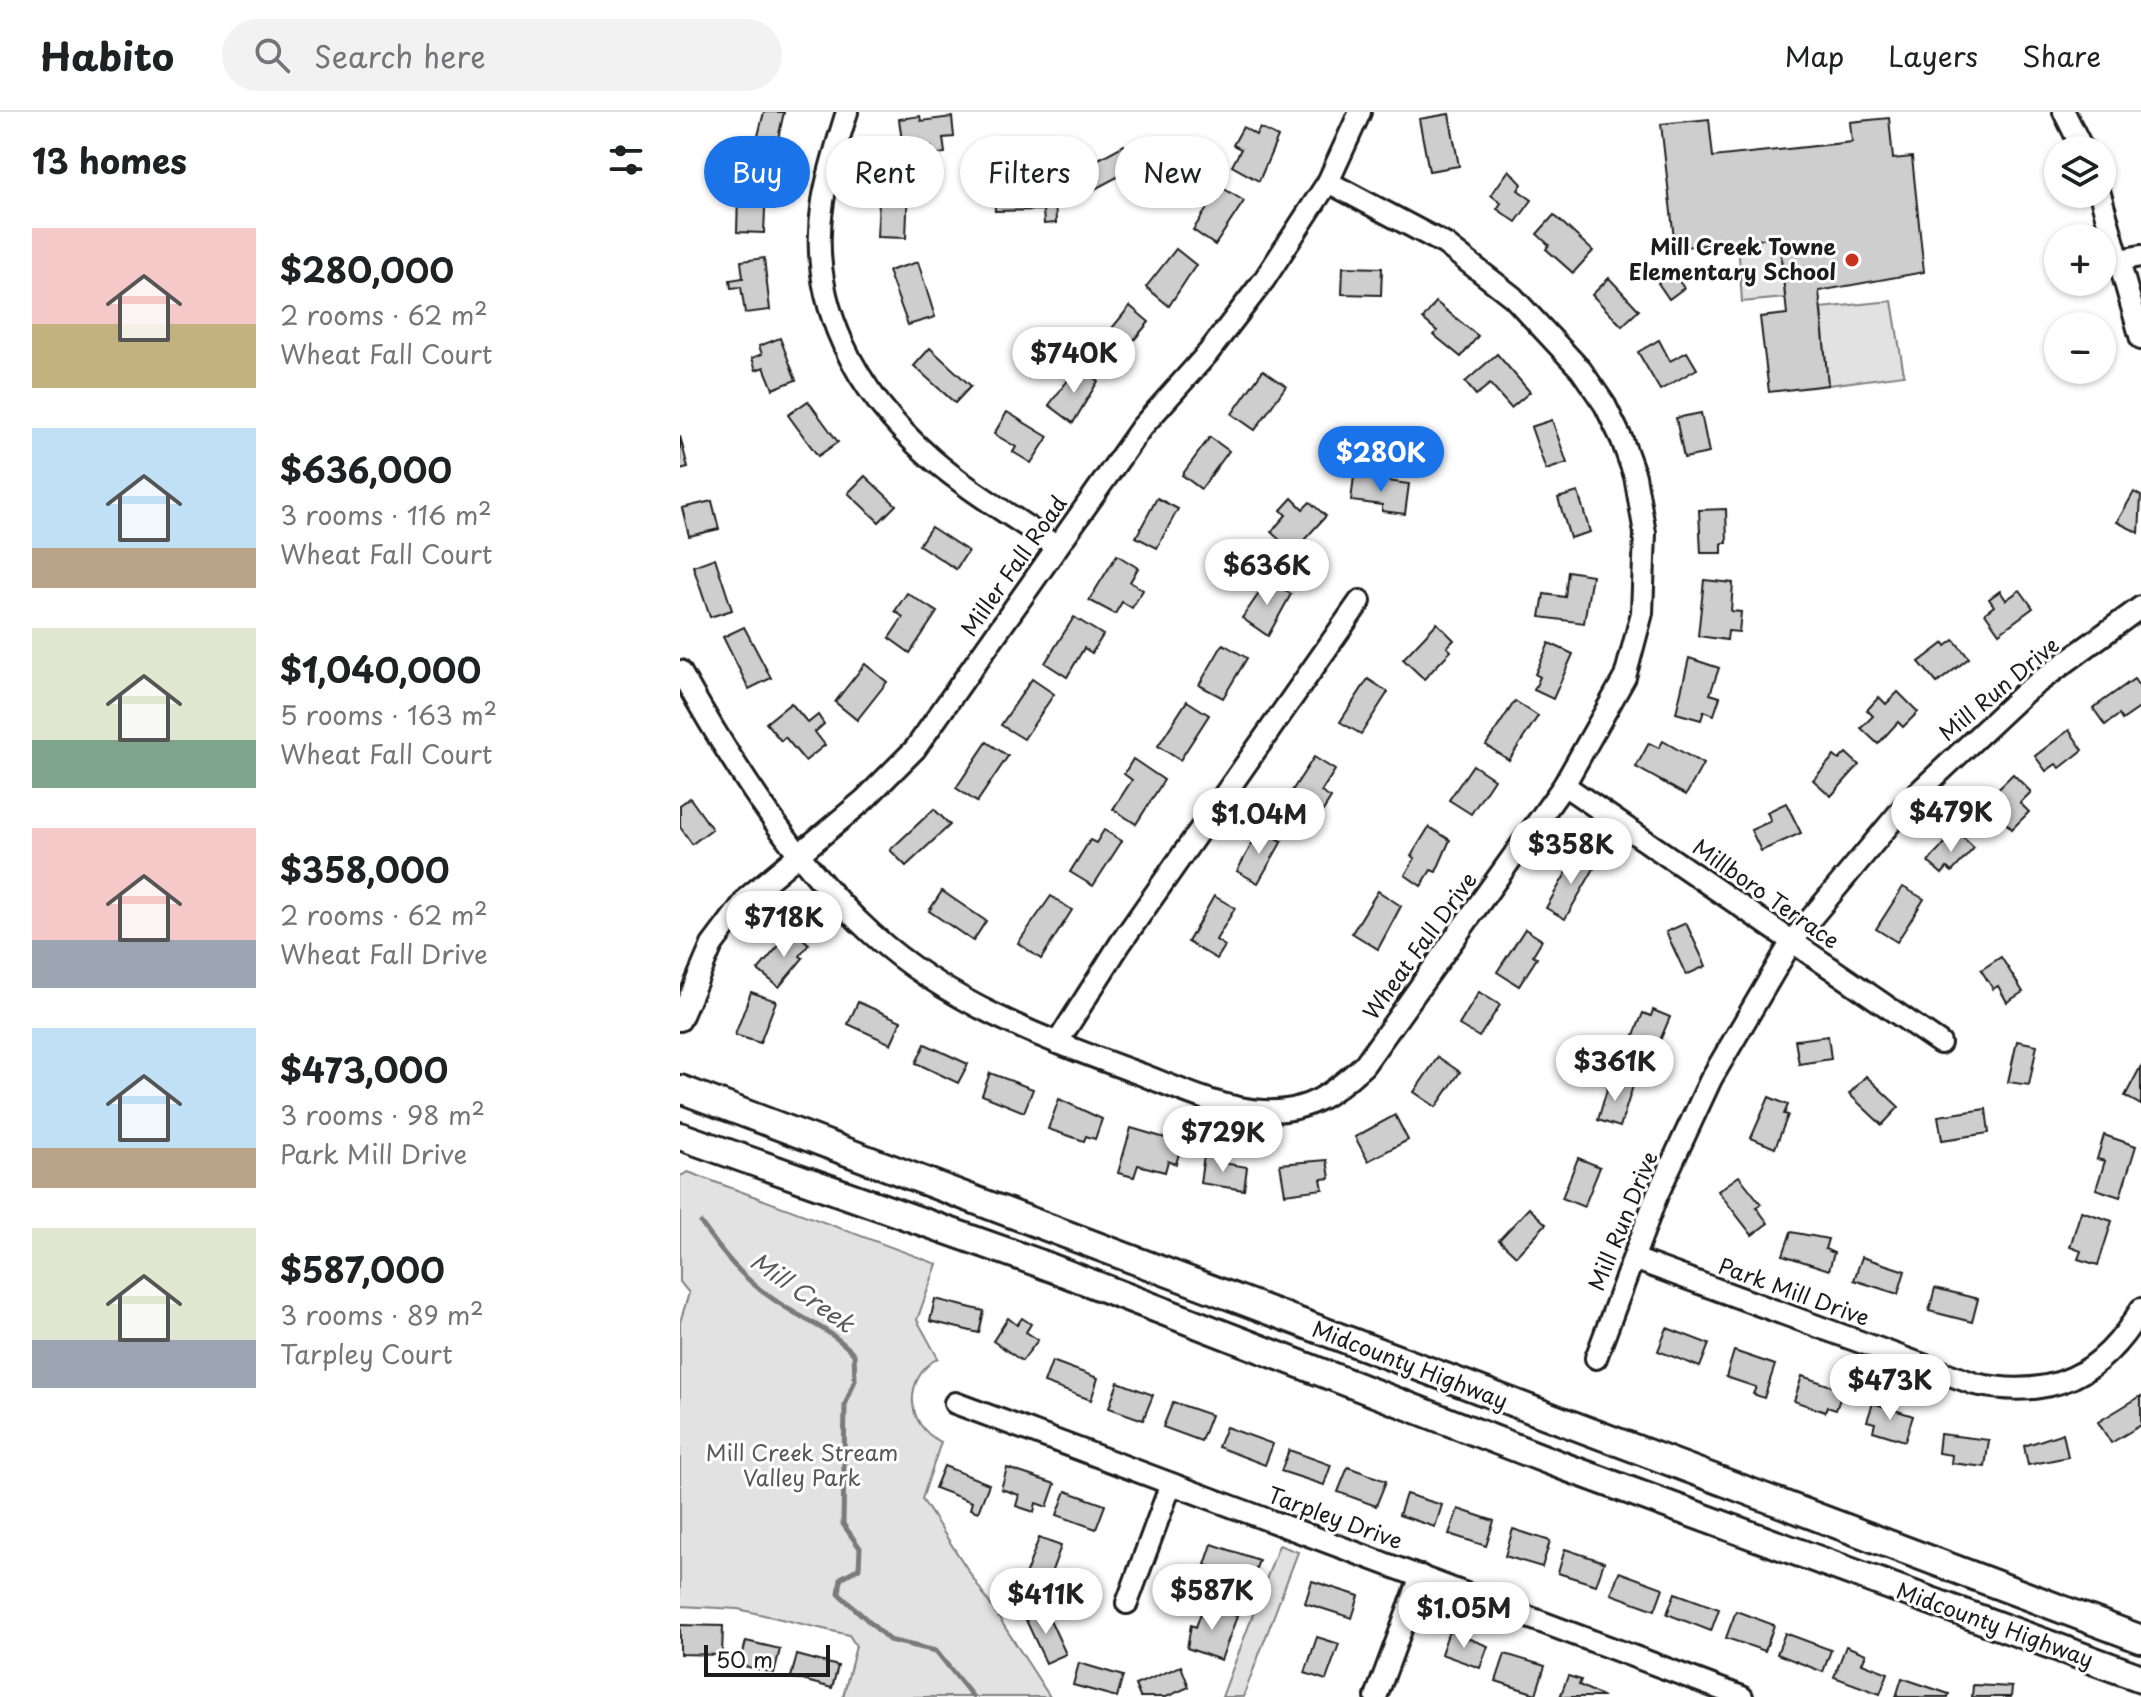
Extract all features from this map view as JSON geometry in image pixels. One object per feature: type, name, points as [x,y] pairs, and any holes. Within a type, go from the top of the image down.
[{"type":"main road","name":"Midcounty Highway","points":[[680,1089],[2141,1639]]},
{"type":"main road","name":"Midcounty Highway","points":[[680,1136],[1039,1263],[1568,1468],[2141,1678]]},
{"type":"main road","points":[[2100,1624],[2141,1617]]},
{"type":"main road","points":[[2090,1660],[2117,1678],[2134,1697]]},
{"type":"street","points":[[847,112],[823,203],[823,275],[828,303],[849,362],[884,412],[933,460],[1057,547]]},
{"type":"street","name":"Miller Fall Road","points":[[680,1020],[712,945],[748,897],[798,852],[864,800],[915,749],[1141,428],[1208,353],[1264,280],[1328,182],[1360,112]]},
{"type":"street","points":[[2064,112],[2076,136]]},
{"type":"street","name":"Wheat Fall Drive","points":[[680,671],[709,723],[798,852],[871,933],[930,981],[994,1018],[1216,1103],[1265,1111],[1313,1104],[1330,1096],[1364,1065],[1564,785],[1625,677],[1642,613],[1645,533],[1635,476],[1622,440],[1605,405],[1581,370],[1513,297],[1445,244],[1328,182]]},
{"type":"street","points":[[2104,208],[2141,339]]},
{"type":"street","points":[[2119,260],[2141,256]]},
{"type":"street","points":[[1057,1043],[1120,944],[1360,601]]},
{"type":"street","name":"Mill Run Drive","points":[[1596,1358],[1657,1195],[1711,1079],[1792,941],[1908,802],[2025,692],[2141,607]]},
{"type":"street","name":"Millboro Terrace","points":[[1564,785],[1940,1043]]},
{"type":"street","name":"Park Mill Drive","points":[[1634,1259],[1975,1384],[2010,1391],[2053,1386],[2080,1375],[2101,1361],[2126,1335],[2141,1309]]},
{"type":"street","name":"Tarpley Drive","points":[[955,1403],[1742,1697]]},
{"type":"street","points":[[1127,1603],[1171,1484]]},
{"type":"street","points":[[1376,1697],[1421,1576]]},
{"type":"green space","points":[[1779,237],[1785,298],[1742,302],[1738,241]]},
{"type":"green space","points":[[1892,301],[1904,375],[1828,385],[1821,308]]},
{"type":"green space","name":"Mill Creek Stream Valley Park","points":[[688,1172],[937,1264],[917,1320],[938,1358],[919,1377],[914,1389],[915,1413],[920,1425],[941,1442],[922,1499],[1050,1697],[843,1697],[856,1646],[849,1635],[738,1609],[680,1606],[680,1322],[689,1293],[680,1282],[680,1176]]},
{"type":"green space","points":[[1279,1545],[1298,1552],[1243,1697],[1222,1697]]},
{"type":"building","points":[[764,112],[784,112],[779,136],[758,136]]},
{"type":"building","points":[[1449,114],[1459,166],[1429,171],[1419,119]]},
{"type":"building","points":[[920,116],[921,121],[952,117],[954,137],[901,136],[899,119]]},
{"type":"building","name":"Mill Creek Towne Elementary School","points":[[1889,118],[1893,159],[1912,157],[1924,272],[1819,291],[1828,385],[1769,392],[1760,317],[1787,314],[1779,237],[1675,248],[1661,124],[1709,119],[1713,157],[1852,142],[1850,122]]},
{"type":"building","points":[[1243,127],[1256,135],[1260,128],[1278,137],[1259,181],[1232,166],[1241,149],[1233,145]]},
{"type":"building","points":[[1115,150],[1115,178],[1099,187],[1099,159]]},
{"type":"building","points":[[1509,170],[1522,184],[1518,190],[1532,200],[1516,222],[1497,209],[1501,203],[1491,195]]},
{"type":"building","points":[[1229,192],[1244,201],[1215,245],[1193,230],[1207,208],[1229,208]]},
{"type":"building","points":[[738,208],[765,208],[764,233],[737,232]]},
{"type":"building","points":[[879,208],[907,208],[906,238],[877,237]]},
{"type":"building","points":[[995,208],[1055,208],[1056,223],[1044,224],[1043,210],[995,211]]},
{"type":"building","points":[[1554,215],[1593,251],[1573,273],[1546,249],[1549,245],[1537,234]]},
{"type":"building","points":[[1176,249],[1196,265],[1169,306],[1146,287]]},
{"type":"building","points":[[764,258],[770,310],[745,313],[741,287],[731,288],[730,280],[743,278],[741,261]]},
{"type":"building","points":[[918,262],[935,317],[908,325],[888,271]]},
{"type":"building","points":[[1343,267],[1382,268],[1381,295],[1342,294]]},
{"type":"building","points":[[1673,273],[1684,288],[1669,299],[1658,283]]},
{"type":"building","points":[[1609,278],[1639,310],[1622,326],[1592,295]]},
{"type":"building","points":[[1436,302],[1478,336],[1461,357],[1434,335],[1437,331],[1423,319]]},
{"type":"building","points":[[1130,306],[1149,322],[1123,353],[1104,338]]},
{"type":"building","points":[[780,338],[796,380],[773,389],[764,367],[756,370],[752,358],[762,354],[759,346]]},
{"type":"building","points":[[1659,340],[1670,361],[1687,352],[1697,369],[1660,390],[1638,352]]},
{"type":"building","points":[[930,348],[971,386],[955,403],[914,366]]},
{"type":"building","points":[[1497,354],[1530,392],[1511,408],[1490,384],[1476,395],[1465,382]]},
{"type":"building","points":[[1078,367],[1098,381],[1073,423],[1049,405]]},
{"type":"building","points":[[1263,370],[1286,386],[1255,430],[1232,414]]},
{"type":"building","points":[[808,401],[838,442],[818,456],[788,415]]},
{"type":"building","points":[[1007,412],[1048,437],[1031,463],[1013,452],[1016,447],[994,434]]},
{"type":"building","points":[[1701,413],[1709,453],[1684,458],[1676,418]]},
{"type":"building","points":[[1552,420],[1567,463],[1546,470],[1531,427]]},
{"type":"building","points":[[680,436],[688,468],[680,470]]},
{"type":"building","points":[[1210,437],[1229,451],[1201,489],[1182,475]]},
{"type":"building","points":[[865,476],[896,505],[879,522],[848,493]]},
{"type":"building","points":[[1354,476],[1409,484],[1405,514],[1382,511],[1382,505],[1351,501]]},
{"type":"building","points":[[1578,492],[1590,532],[1570,538],[1558,498]]},
{"type":"building","points":[[2134,492],[2141,496],[2139,533],[2117,522]]},
{"type":"building","points":[[1157,498],[1178,509],[1157,548],[1136,537]]},
{"type":"building","points":[[1292,498],[1303,509],[1310,502],[1326,516],[1293,552],[1271,532],[1286,515],[1281,510]]},
{"type":"building","points":[[712,501],[719,529],[689,536],[682,508]]},
{"type":"building","points":[[1726,509],[1727,543],[1722,543],[1722,553],[1701,553],[1699,510]]},
{"type":"building","points":[[931,527],[968,551],[956,569],[919,545]]},
{"type":"building","points":[[1117,555],[1138,568],[1130,582],[1143,590],[1132,608],[1122,602],[1115,614],[1089,600]]},
{"type":"building","points":[[715,558],[732,610],[710,617],[693,566]]},
{"type":"building","points":[[1568,571],[1592,575],[1584,623],[1540,617],[1544,594],[1565,597]]},
{"type":"building","points":[[1269,579],[1291,594],[1268,636],[1242,618]]},
{"type":"building","points":[[1704,580],[1733,583],[1731,611],[1741,612],[1739,632],[1728,631],[1727,640],[1698,636]]},
{"type":"building","points":[[2020,590],[2033,608],[1999,633],[1985,613],[1994,606],[1989,599],[2000,591],[2006,600]]},
{"type":"building","points":[[907,593],[937,612],[910,653],[889,638],[903,617],[895,611]]},
{"type":"building","points":[[1074,617],[1103,635],[1092,653],[1084,648],[1067,677],[1045,663]]},
{"type":"building","points":[[1437,623],[1454,640],[1447,647],[1451,651],[1424,679],[1403,659]]},
{"type":"building","points":[[744,627],[771,678],[749,689],[723,637]]},
{"type":"building","points":[[1954,640],[1969,658],[1937,683],[1919,662],[1944,643],[1946,646]]},
{"type":"building","points":[[1549,643],[1573,654],[1553,699],[1534,690],[1540,677],[1535,674]]},
{"type":"building","points":[[1223,644],[1247,658],[1223,698],[1199,685]]},
{"type":"building","points":[[1689,658],[1719,668],[1710,694],[1720,697],[1714,715],[1704,711],[1701,720],[1676,713]]},
{"type":"building","points":[[865,664],[887,682],[857,720],[835,702]]},
{"type":"building","points":[[1032,679],[1054,694],[1024,739],[1001,725]]},
{"type":"building","points":[[1368,679],[1388,692],[1361,734],[1340,722]]},
{"type":"building","points":[[2134,679],[2141,689],[2141,707],[2122,720],[2119,715],[2105,725],[2093,708]]},
{"type":"building","points":[[1898,692],[1918,712],[1903,727],[1898,722],[1878,744],[1861,728],[1873,716],[1867,710],[1879,697],[1886,704]]},
{"type":"building","points":[[1187,701],[1209,715],[1180,760],[1158,746]]},
{"type":"building","points":[[1515,701],[1538,716],[1509,760],[1486,745]]},
{"type":"building","points":[[791,703],[808,723],[818,715],[824,724],[815,732],[825,745],[805,761],[785,737],[781,741],[766,723]]},
{"type":"building","points":[[2069,730],[2083,750],[2060,768],[2056,764],[2046,771],[2035,756]]},
{"type":"building","points":[[1663,741],[1703,764],[1686,795],[1636,767],[1649,743],[1659,748]]},
{"type":"building","points":[[987,742],[1008,756],[977,802],[956,788]]},
{"type":"building","points":[[1846,753],[1859,765],[1831,796],[1813,780],[1834,756],[1839,760]]},
{"type":"building","points":[[1314,757],[1335,770],[1321,792],[1331,798],[1321,814],[1290,794]]},
{"type":"building","points":[[1133,759],[1164,780],[1136,824],[1113,809],[1132,780],[1124,774]]},
{"type":"building","points":[[1473,765],[1494,779],[1471,814],[1449,800]]},
{"type":"building","points":[[2013,774],[2031,792],[2020,803],[2029,812],[2012,829],[2004,821],[1995,831],[1975,811]]},
{"type":"building","points":[[690,798],[712,829],[692,844],[680,827],[680,805]]},
{"type":"building","points":[[1786,803],[1801,833],[1761,851],[1751,830],[1771,821],[1767,812]]},
{"type":"building","points":[[934,809],[950,825],[906,866],[890,850]]},
{"type":"building","points":[[1429,827],[1450,840],[1436,872],[1431,870],[1421,886],[1405,875],[1415,858],[1411,856]]},
{"type":"building","points":[[1260,829],[1282,841],[1258,883],[1237,871]]},
{"type":"building","points":[[1104,830],[1122,841],[1093,886],[1070,872],[1090,840],[1096,843]]},
{"type":"building","points":[[1956,831],[1974,848],[1952,872],[1947,868],[1942,874],[1928,862]]},
{"type":"building","points":[[1577,854],[1596,865],[1565,919],[1546,908]]},
{"type":"building","points":[[1903,887],[1924,899],[1897,942],[1876,929]]},
{"type":"building","points":[[942,891],[986,921],[973,941],[929,911]]},
{"type":"building","points":[[1378,891],[1401,906],[1378,949],[1352,933]]},
{"type":"building","points":[[1051,896],[1072,910],[1041,959],[1018,943]]},
{"type":"building","points":[[1214,896],[1235,908],[1216,940],[1225,946],[1217,959],[1188,942]]},
{"type":"building","points":[[1686,923],[1706,966],[1686,975],[1666,932]]},
{"type":"building","points":[[1525,929],[1542,940],[1533,955],[1537,958],[1519,986],[1497,972]]},
{"type":"building","points":[[792,930],[809,944],[800,956],[803,958],[779,987],[758,970]]},
{"type":"building","points":[[2001,957],[2023,992],[2007,1002],[1998,986],[1993,989],[1981,970]]},
{"type":"building","points":[[751,992],[776,1001],[760,1043],[735,1035]]},
{"type":"building","points":[[1479,992],[1500,1005],[1479,1037],[1459,1025]]},
{"type":"building","points":[[858,1002],[901,1021],[891,1044],[848,1024]]},
{"type":"building","points":[[1653,1010],[1670,1017],[1653,1057],[1629,1047],[1643,1013],[1651,1016]]},
{"type":"building","points":[[1828,1036],[1831,1059],[1799,1064],[1795,1040]]},
{"type":"building","points":[[2017,1041],[2037,1045],[2029,1085],[2008,1082]]},
{"type":"building","points":[[925,1044],[968,1064],[958,1083],[916,1063]]},
{"type":"building","points":[[1438,1057],[1460,1072],[1436,1107],[1414,1092]]},
{"type":"building","points":[[2141,1066],[2141,1105],[2125,1096]]},
{"type":"building","points":[[990,1073],[1033,1089],[1024,1112],[982,1095]]},
{"type":"building","points":[[1866,1076],[1899,1107],[1882,1125],[1849,1094]]},
{"type":"building","points":[[1610,1079],[1633,1086],[1620,1127],[1598,1120]]},
{"type":"building","points":[[1769,1097],[1788,1105],[1784,1114],[1788,1115],[1775,1148],[1751,1138]]},
{"type":"building","points":[[1059,1099],[1102,1119],[1095,1139],[1086,1136],[1084,1141],[1048,1129]]},
{"type":"building","points":[[1986,1109],[1989,1133],[1942,1140],[1938,1116]]},
{"type":"building","points":[[1395,1115],[1408,1140],[1368,1161],[1355,1137]]},
{"type":"building","points":[[1131,1128],[1182,1143],[1176,1164],[1168,1161],[1165,1172],[1138,1165],[1134,1177],[1118,1173]]},
{"type":"building","points":[[2104,1135],[2136,1146],[2120,1197],[2096,1189],[2105,1161],[2097,1159]]},
{"type":"building","points":[[1204,1155],[1224,1158],[1223,1163],[1247,1167],[1244,1190],[1200,1183]]},
{"type":"building","points":[[1578,1158],[1600,1167],[1584,1207],[1562,1198]]},
{"type":"building","points":[[1327,1160],[1330,1178],[1321,1179],[1323,1189],[1285,1194],[1280,1164]]},
{"type":"building","points":[[1739,1176],[1761,1204],[1756,1207],[1768,1223],[1752,1235],[1718,1191]]},
{"type":"building","points":[[1529,1208],[1546,1224],[1516,1256],[1499,1240]]},
{"type":"building","points":[[2081,1211],[2112,1221],[2098,1265],[2078,1259],[2081,1251],[2070,1247]]},
{"type":"building","points":[[1791,1232],[1828,1239],[1825,1249],[1834,1253],[1829,1270],[1783,1255]]},
{"type":"building","points":[[1862,1257],[1905,1271],[1898,1294],[1854,1280]]},
{"type":"building","points":[[1935,1288],[1978,1299],[1972,1322],[1929,1311]]},
{"type":"building","points":[[935,1299],[984,1311],[979,1333],[930,1321]]},
{"type":"building","points":[[1008,1318],[1017,1325],[1022,1318],[1031,1324],[1026,1332],[1038,1340],[1022,1361],[993,1341]]},
{"type":"building","points":[[1667,1328],[1709,1344],[1700,1367],[1658,1351]]},
{"type":"building","points":[[1734,1351],[1775,1365],[1764,1398],[1753,1394],[1756,1387],[1726,1377]]},
{"type":"building","points":[[1052,1361],[1098,1378],[1091,1400],[1044,1383]]},
{"type":"building","points":[[1802,1376],[1843,1390],[1836,1410],[1827,1407],[1825,1412],[1794,1401]]},
{"type":"building","points":[[1118,1382],[1153,1395],[1143,1420],[1109,1408]]},
{"type":"building","points":[[2141,1396],[2141,1425],[2111,1443],[2098,1422]]},
{"type":"building","points":[[1173,1402],[1211,1415],[1201,1441],[1163,1427]]},
{"type":"building","points":[[1873,1403],[1913,1416],[1905,1441],[1873,1431],[1875,1423],[1867,1421]]},
{"type":"building","points":[[1226,1427],[1273,1444],[1265,1465],[1218,1447]]},
{"type":"building","points":[[2063,1433],[2068,1457],[2028,1465],[2024,1446]]},
{"type":"building","points":[[1940,1434],[1989,1440],[1985,1467],[1951,1463],[1952,1455],[1938,1453]]},
{"type":"building","points":[[1289,1450],[1331,1465],[1324,1485],[1281,1471]]},
{"type":"building","points":[[944,1466],[989,1484],[978,1512],[970,1509],[972,1502],[935,1488]]},
{"type":"building","points":[[1348,1467],[1386,1481],[1376,1506],[1338,1492]]},
{"type":"building","points":[[1007,1468],[1055,1484],[1047,1507],[1036,1503],[1034,1512],[1016,1506],[1019,1495],[1001,1489]]},
{"type":"building","points":[[1066,1491],[1105,1505],[1096,1529],[1057,1515]]},
{"type":"building","points":[[1406,1494],[1442,1505],[1435,1527],[1399,1515]]},
{"type":"building","points":[[1458,1509],[1494,1521],[1486,1546],[1449,1534]]},
{"type":"building","points":[[1513,1529],[1550,1541],[1542,1567],[1505,1556]]},
{"type":"building","points":[[1039,1538],[1061,1546],[1044,1592],[1022,1584]]},
{"type":"building","points":[[1212,1544],[1259,1560],[1251,1582],[1205,1565]]},
{"type":"building","points":[[1565,1549],[1604,1562],[1596,1585],[1558,1573]]},
{"type":"building","points":[[1619,1572],[1663,1588],[1655,1610],[1611,1594]]},
{"type":"building","points":[[1312,1581],[1359,1596],[1352,1618],[1305,1603]]},
{"type":"building","points":[[1675,1593],[1719,1609],[1711,1631],[1667,1614]]},
{"type":"building","points":[[1204,1604],[1237,1616],[1221,1660],[1187,1648],[1191,1625],[1196,1627]]},
{"type":"building","points":[[1045,1609],[1066,1654],[1046,1663],[1025,1618]]},
{"type":"building","points":[[1736,1611],[1774,1625],[1765,1651],[1726,1638]]},
{"type":"building","points":[[680,1625],[723,1626],[722,1655],[680,1654]]},
{"type":"building","points":[[1449,1631],[1488,1646],[1480,1668],[1441,1654]]},
{"type":"building","points":[[1785,1633],[1831,1650],[1823,1672],[1777,1654]]},
{"type":"building","points":[[1317,1637],[1339,1644],[1326,1680],[1305,1673]]},
{"type":"building","points":[[746,1641],[780,1649],[774,1673],[740,1665]]},
{"type":"building","points":[[1846,1646],[1866,1654],[1862,1663],[1888,1673],[1880,1694],[1834,1677]]},
{"type":"building","points":[[1505,1654],[1545,1666],[1536,1694],[1496,1681]]},
{"type":"building","points":[[797,1655],[838,1666],[832,1688],[791,1677]]},
{"type":"building","points":[[1079,1663],[1123,1676],[1117,1697],[1073,1685]]},
{"type":"building","points":[[1181,1666],[1189,1687],[1166,1697],[1140,1697],[1135,1685]]},
{"type":"building","points":[[1568,1676],[1581,1680],[1579,1685],[1604,1697],[1560,1697]]},
{"type":"building","points":[[1902,1678],[1949,1694],[1948,1697],[1896,1697]]},
{"type":"building","points":[[1973,1685],[2012,1687],[2011,1697],[1972,1697]]},
{"type":"waterway","name":"Mill Creek","points":[[701,1223],[742,1274],[784,1306],[835,1337],[854,1354],[855,1380],[845,1405],[843,1524],[860,1548],[859,1568],[841,1578],[839,1594],[889,1640],[936,1651],[973,1697]]},
{"type":"place","name":"Mill Creek Towne Elementary School","points":[[1852,260]]}]
